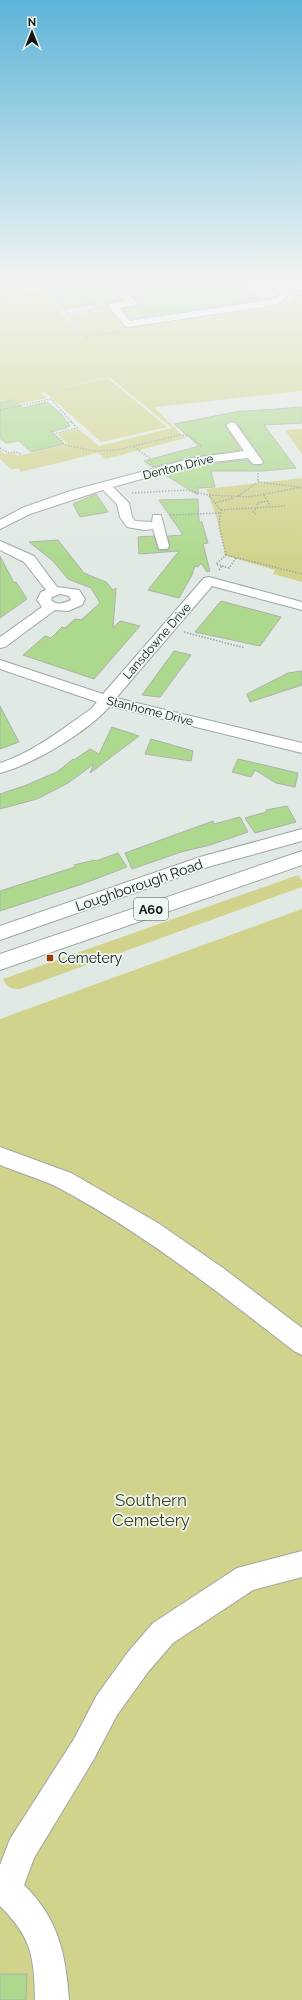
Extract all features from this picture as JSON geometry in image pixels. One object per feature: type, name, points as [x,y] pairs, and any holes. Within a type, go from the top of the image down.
[{"type":"main road","name":"Loughborough Road","points":[[0,962],[302,858]]},
{"type":"street","points":[[245,422],[227,426],[254,458]]},
{"type":"street","name":"Denton Drive","points":[[0,525],[48,502],[74,494],[110,490],[193,461],[214,457],[254,458]]},
{"type":"street","points":[[110,490],[123,503],[126,517],[131,524],[144,526],[160,519],[163,546]]},
{"type":"street","points":[[0,545],[29,559],[53,591]]},
{"type":"street","name":"Lansdowne Drive","points":[[0,768],[16,763],[48,746],[96,712],[221,568]]},
{"type":"street","points":[[209,581],[275,605],[302,606]]},
{"type":"street","points":[[0,644],[51,607],[68,607],[78,599],[74,593],[70,591],[53,591],[44,597],[45,602],[51,607]]},
{"type":"street","name":"Stanhome Drive","points":[[0,664],[105,700],[302,748]]},
{"type":"street","name":"Loughborough Road","points":[[0,934],[206,862],[302,835]]},
{"type":"street","points":[[0,1156],[63,1180],[150,1230],[215,1276],[302,1343]]},
{"type":"street","points":[[52,2000],[51,1969],[44,1942],[30,1914],[3,1890],[21,1850],[84,1749],[107,1705],[138,1662],[163,1633],[246,1578],[302,1564]]},
{"type":"path","points":[[0,410],[51,399],[76,428],[53,433],[66,444],[94,451],[117,450],[180,435],[190,436],[214,457]]},
{"type":"path","points":[[62,417],[67,416]]},
{"type":"path","points":[[68,423],[72,422]]},
{"type":"path","points":[[0,448],[9,453],[16,452],[22,456]]},
{"type":"path","points":[[254,458],[258,482]]},
{"type":"path","points":[[215,503],[236,497],[258,482],[302,487]]},
{"type":"path","points":[[110,490],[187,490],[208,495],[236,497],[264,495],[302,487]]},
{"type":"path","points":[[208,495],[220,511],[220,526],[226,555]]},
{"type":"path","points":[[264,495],[270,506]]},
{"type":"path","points":[[256,514],[253,512],[257,508],[257,503],[268,501]]},
{"type":"path","points":[[160,519],[220,511],[285,506]]},
{"type":"path","points":[[275,507],[276,511]]},
{"type":"path","points":[[226,555],[302,574]]},
{"type":"path","points":[[226,555],[216,564],[221,568],[229,568],[237,557]]},
{"type":"path","points":[[168,628],[245,648]]},
{"type":"green space","points":[[0,371],[302,371],[302,391],[156,407],[155,408],[185,438],[106,459],[98,453],[21,472],[18,468],[12,470],[0,459],[0,450],[4,454],[14,453],[18,456],[68,444],[57,434],[78,429],[99,446],[172,428],[109,377],[40,393],[46,398],[19,404],[14,400],[0,403]]},
{"type":"green space","points":[[108,378],[167,427],[101,442],[45,392]]},
{"type":"green space","points":[[302,429],[302,454],[285,430]]},
{"type":"green space","points":[[302,478],[302,582],[273,574],[275,570],[224,555],[225,552],[219,528],[206,489]]},
{"type":"green space","points":[[298,875],[302,880],[302,887],[20,989],[9,987],[3,979]]},
{"type":"green space","name":"Southern Cemetery","points":[[302,909],[302,2000],[0,2000],[0,1019]]},
{"type":"building","points":[[14,400],[22,408],[47,402],[62,415],[70,426],[50,432],[64,444],[31,452],[19,441],[6,443],[0,438],[0,403]]},
{"type":"building","points":[[302,407],[302,423],[264,425],[296,468],[263,471],[211,471],[215,487],[198,488],[198,495],[164,474],[195,465],[247,460],[253,466],[262,465],[264,461],[236,422],[231,421],[225,426],[241,450],[193,457],[153,467],[144,461],[199,446],[174,424],[235,412]]},
{"type":"building","points":[[96,494],[108,512],[80,517],[73,504]]},
{"type":"building","points":[[198,499],[199,522],[202,522],[208,543],[203,544],[210,571],[207,572],[201,563],[198,567],[195,566],[192,575],[179,598],[148,590],[179,551],[139,554],[138,537],[154,536],[158,550],[168,550],[170,546],[168,536],[183,535],[159,500]]},
{"type":"building","points":[[58,540],[84,573],[106,582],[113,590],[116,588],[113,628],[120,621],[140,626],[94,679],[23,655],[45,636],[51,638],[62,627],[65,628],[75,619],[81,620],[100,603],[91,588],[68,579],[53,561],[29,542]]},
{"type":"building","points":[[0,556],[14,583],[16,582],[27,599],[0,618]]},
{"type":"building","points":[[221,601],[281,617],[260,646],[195,632]]},
{"type":"building","points":[[174,651],[191,655],[160,697],[142,695]]},
{"type":"building","points":[[302,671],[302,685],[250,702],[247,694],[288,673]]},
{"type":"building","points":[[0,706],[19,742],[0,749]]},
{"type":"building","points":[[112,727],[139,736],[90,773],[94,764],[68,783],[37,799],[0,809],[0,794],[57,772],[73,759],[74,760],[90,749],[99,754]]},
{"type":"building","points":[[151,739],[193,751],[191,761],[145,754]]},
{"type":"building","points":[[238,759],[298,773],[295,787],[276,783],[255,770],[251,777],[232,772]]},
{"type":"building","points":[[287,806],[296,822],[255,833],[245,818],[266,812],[266,810]]},
{"type":"building","points":[[240,817],[248,832],[210,845],[181,852],[132,869],[125,853],[213,821],[214,824]]},
{"type":"building","points":[[118,853],[127,867],[82,884],[0,911],[0,891],[75,867],[74,865],[96,861]]},
{"type":"building","points":[[0,1974],[27,1974],[26,2000],[0,2000]]},
{"type":"place","name":"Cemetery","points":[[50,958]]}]
